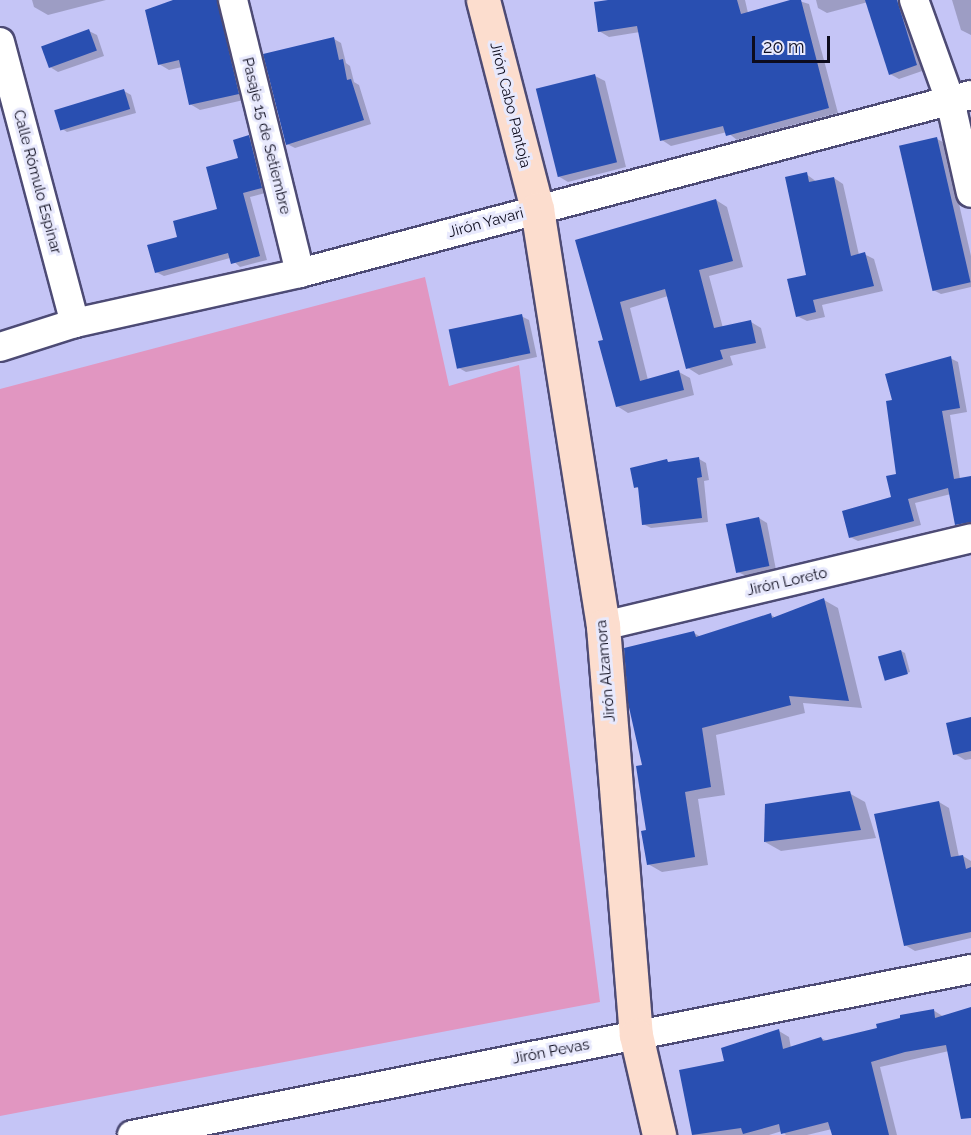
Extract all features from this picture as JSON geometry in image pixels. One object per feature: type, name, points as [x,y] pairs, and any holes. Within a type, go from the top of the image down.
[{"type":"street","name":"Pasaje 15 de Setiembre","points":[[233,0],[300,273]]},
{"type":"street","name":"Jirón Cabo Pantoja","points":[[483,0],[537,209]]},
{"type":"street","points":[[914,0],[961,98],[971,193]]},
{"type":"street","name":"Calle Rómulo Espinar","points":[[0,42],[75,322]]},
{"type":"street","name":"Jirón Yavari","points":[[0,347],[75,322],[300,273],[961,98]]},
{"type":"street","name":"Jirón Alzamora","points":[[537,209],[603,626],[636,1035],[659,1135]]},
{"type":"street","name":"Jirón Loreto","points":[[603,626],[971,538]]},
{"type":"street","name":"Jirón Pevas","points":[[132,1135],[195,1130],[636,1035],[971,969]]},
{"type":"shaded area","points":[[425,277],[449,386],[519,365],[600,1002],[0,1116],[0,389]]},
{"type":"building","points":[[173,0],[217,0],[239,94],[189,105],[179,60],[158,65],[145,10]]},
{"type":"building","points":[[608,0],[737,0],[741,14],[790,0],[801,0],[829,108],[726,136],[723,126],[660,141],[637,26],[598,32],[594,2]]},
{"type":"building","points":[[865,0],[897,0],[917,65],[889,75]]},
{"type":"building","points":[[89,29],[97,51],[49,68],[41,46]]},
{"type":"building","points":[[334,37],[339,60],[343,59],[347,80],[351,79],[364,120],[286,145],[263,54]]},
{"type":"building","points":[[595,74],[617,162],[558,177],[536,89]]},
{"type":"building","points":[[124,89],[130,109],[60,130],[54,110]]},
{"type":"building","points":[[249,135],[262,188],[243,193],[260,256],[231,264],[228,253],[155,273],[147,245],[177,237],[173,221],[217,209],[206,167],[238,158],[233,140]]},
{"type":"building","points":[[937,137],[971,282],[933,291],[899,146]]},
{"type":"building","points":[[807,172],[809,182],[834,177],[851,256],[865,252],[874,286],[813,300],[816,312],[796,317],[787,279],[806,275],[785,177]]},
{"type":"building","points":[[716,199],[733,261],[699,270],[714,328],[751,320],[756,343],[720,350],[723,359],[686,369],[665,289],[620,302],[640,381],[679,370],[684,390],[616,407],[598,341],[603,340],[575,240]]},
{"type":"building","points":[[522,314],[530,353],[457,369],[449,330]]},
{"type":"building","points":[[951,356],[960,408],[942,411],[954,479],[971,476],[971,522],[955,525],[948,488],[908,499],[914,521],[849,538],[842,511],[891,497],[886,476],[896,474],[886,401],[892,400],[885,374]]},
{"type":"building","points":[[699,457],[702,477],[697,478],[702,518],[642,525],[638,487],[634,488],[630,468],[667,459],[668,462]]},
{"type":"building","points":[[759,517],[769,566],[736,573],[726,524]]},
{"type":"building","points":[[824,598],[849,701],[789,696],[791,705],[702,728],[711,787],[685,792],[695,857],[647,865],[641,831],[646,830],[636,766],[642,765],[628,703],[624,648],[694,631],[696,637],[771,613],[772,618]]},
{"type":"building","points":[[901,650],[908,674],[885,681],[878,657]]},
{"type":"building","points":[[971,717],[971,751],[953,755],[946,723]]},
{"type":"building","points":[[850,791],[861,830],[764,842],[765,804]]},
{"type":"building","points":[[939,801],[951,857],[963,855],[966,869],[971,867],[971,932],[904,946],[874,814]]},
{"type":"building","points":[[971,1007],[971,1118],[961,1119],[946,1045],[905,1052],[871,1062],[889,1135],[832,1135],[828,1122],[781,1134],[779,1124],[743,1134],[741,1128],[692,1135],[679,1070],[724,1061],[721,1048],[779,1029],[783,1049],[821,1037],[823,1041],[877,1028],[876,1024],[900,1018],[900,1015],[934,1009],[935,1018]]}]
